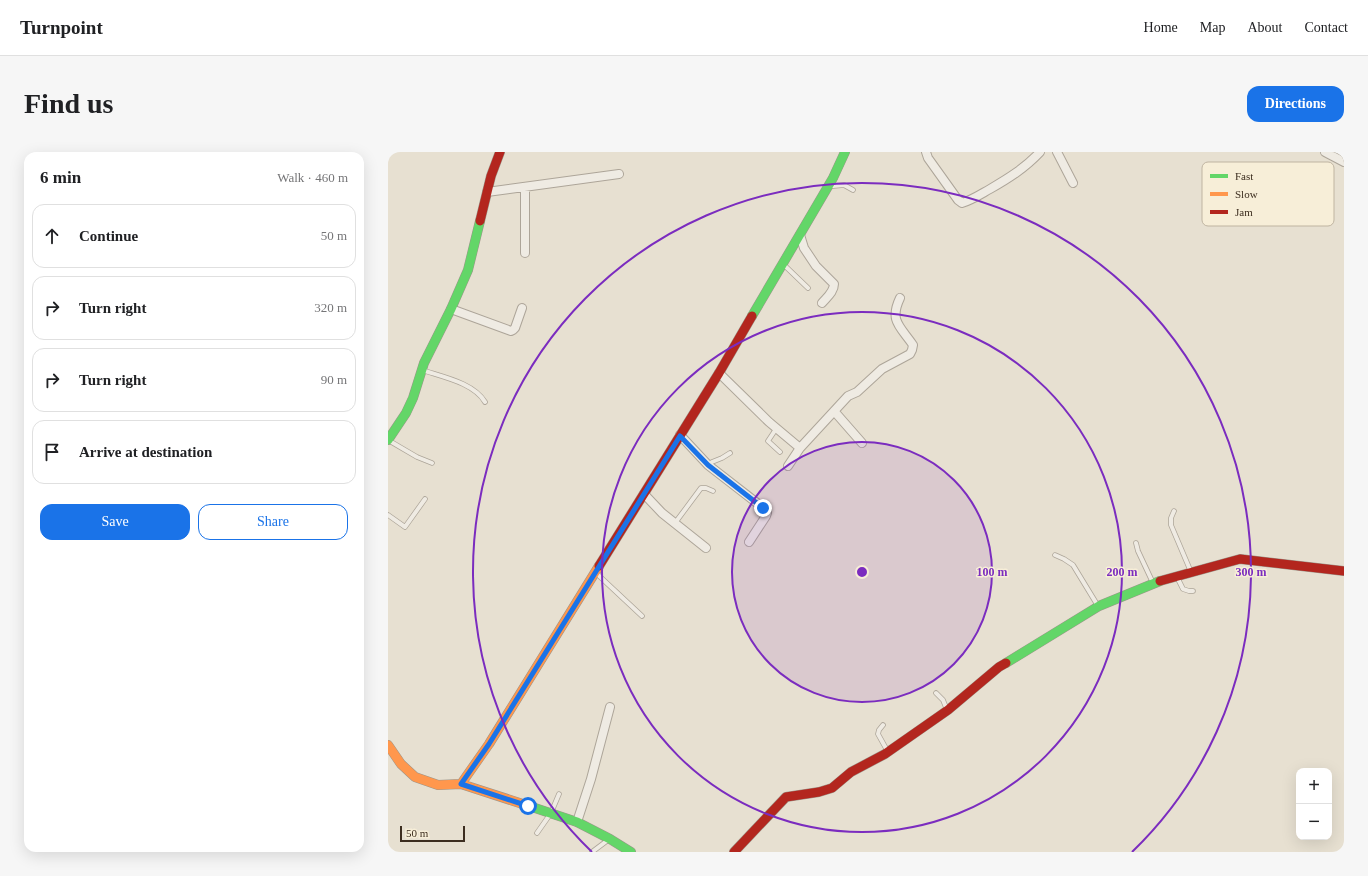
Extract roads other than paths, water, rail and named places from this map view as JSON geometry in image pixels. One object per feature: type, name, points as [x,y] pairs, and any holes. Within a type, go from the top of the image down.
[{"type":"street","points":[[388,440],[406,413],[413,398],[424,363],[451,309],[468,270],[491,176],[500,152]]},
{"type":"street","points":[[461,784],[489,744],[719,373],[830,184],[845,152]]},
{"type":"street","points":[[926,152],[928,158],[958,200],[962,203],[982,194],[1016,174],[1040,152]]},
{"type":"street","points":[[1057,152],[1073,183]]},
{"type":"street","points":[[1325,152],[1344,162]]},
{"type":"street","points":[[487,192],[619,174]]},
{"type":"street","points":[[525,188],[525,253]]},
{"type":"street","points":[[800,235],[804,248],[816,266],[834,284],[832,291],[822,303]]},
{"type":"street","points":[[788,466],[800,448],[848,396],[857,392],[882,369],[910,354],[913,345],[896,320],[895,313],[900,298]]},
{"type":"street","points":[[451,309],[511,331],[515,328],[522,308]]},
{"type":"street","points":[[719,373],[800,448]]},
{"type":"street","points":[[834,411],[862,443]]},
{"type":"street","points":[[680,436],[708,465],[766,510],[767,513],[749,542]]},
{"type":"street","points":[[644,494],[662,513],[706,548]]},
{"type":"street","points":[[734,852],[786,797],[820,792],[832,788],[851,772],[888,752],[948,710],[999,667],[1099,606],[1153,583],[1240,559],[1344,571]]},
{"type":"street","points":[[577,822],[591,779],[610,707]]},
{"type":"street","points":[[388,745],[401,764],[415,777],[438,785],[461,784],[577,822],[631,852]]},
{"type":"lane","points":[[830,184],[833,186],[844,185],[852,190]]},
{"type":"lane","points":[[783,264],[808,288]]},
{"type":"lane","points":[[422,370],[469,387],[479,393],[485,402]]},
{"type":"lane","points":[[777,428],[768,441],[780,452]]},
{"type":"lane","points":[[388,440],[417,457],[432,463]]},
{"type":"lane","points":[[708,465],[730,453]]},
{"type":"lane","points":[[675,523],[701,488],[706,488],[713,491]]},
{"type":"lane","points":[[388,515],[406,527],[426,500]]},
{"type":"lane","points":[[1174,511],[1171,518],[1172,525],[1191,572]]},
{"type":"lane","points":[[1136,543],[1138,551],[1153,583]]},
{"type":"lane","points":[[1055,555],[1064,559],[1073,566],[1099,606]]},
{"type":"lane","points":[[596,572],[642,616]]},
{"type":"lane","points":[[1176,577],[1183,589],[1194,591]]},
{"type":"lane","points":[[936,693],[943,700],[948,710]]},
{"type":"lane","points":[[883,725],[878,734],[888,752]]},
{"type":"lane","points":[[537,833],[551,813],[558,794]]},
{"type":"lane","points":[[592,852],[610,839]]}]
